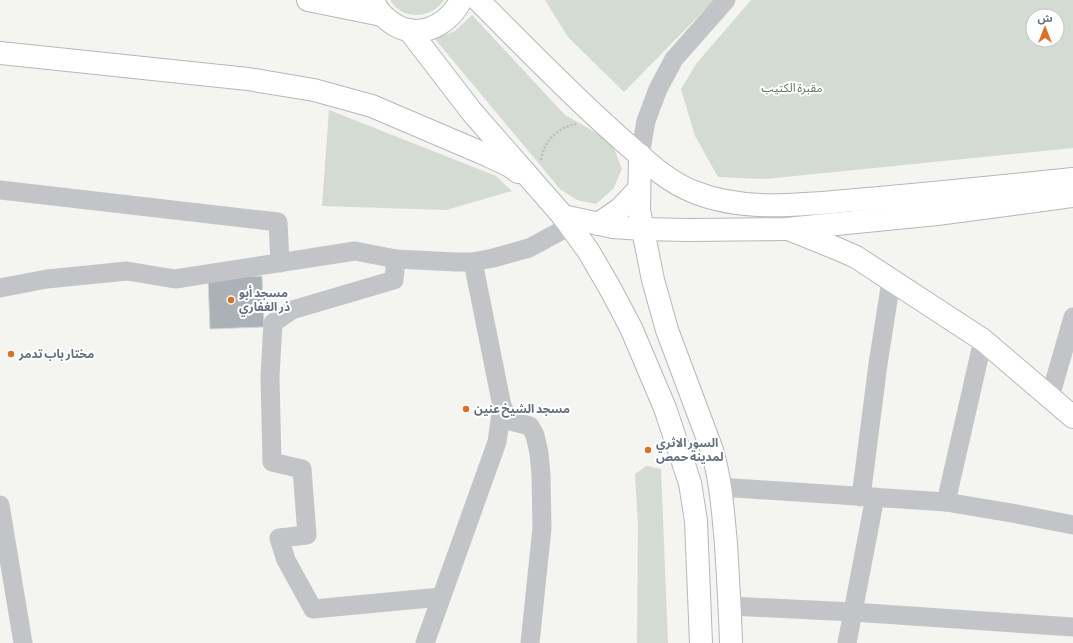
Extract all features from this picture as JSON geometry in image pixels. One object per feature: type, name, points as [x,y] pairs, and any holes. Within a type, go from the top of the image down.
[{"type":"main road","points":[[308,0],[377,7],[394,25],[410,30],[426,30],[440,24],[452,14],[461,0]]},
{"type":"main road","points":[[478,0],[574,97],[656,170],[674,182],[694,192],[714,199],[736,203],[764,205],[798,204],[948,192],[1073,179]]},
{"type":"main road","points":[[410,30],[472,112],[567,221],[589,252],[631,328],[665,408],[685,464],[692,495],[696,521],[701,643]]},
{"type":"main road","points":[[0,53],[248,79],[314,90],[372,106],[489,156],[510,166],[536,186]]},
{"type":"main road","points":[[640,155],[638,190],[639,210],[651,274],[667,330],[718,469],[730,606],[731,643]]},
{"type":"main road","points":[[598,224],[620,210],[638,190]]},
{"type":"main road","points":[[567,221],[642,229],[786,229],[937,214],[1073,196]]},
{"type":"main road","points":[[786,229],[838,248],[856,258],[983,340],[1073,417]]},
{"type":"street","points":[[640,155],[646,121],[658,89],[674,59],[726,0]]},
{"type":"street","points":[[0,190],[278,222],[280,263]]},
{"type":"street","points":[[0,288],[47,279],[127,271],[175,279],[355,251],[396,259],[473,262],[494,258],[529,248],[567,221]]},
{"type":"street","points":[[396,259],[394,280],[292,310],[273,323],[270,376],[272,462],[302,469],[307,535],[279,538],[286,560],[313,609],[441,597]]},
{"type":"street","points":[[473,262],[502,406],[510,421],[530,426],[535,435],[539,453],[542,475],[542,528],[530,643]]},
{"type":"street","points":[[847,643],[853,612],[868,497],[878,364],[891,282]]},
{"type":"street","points":[[1050,397],[1073,317]]},
{"type":"street","points":[[946,502],[983,340]]},
{"type":"street","points":[[425,643],[497,442],[502,406]]},
{"type":"street","points":[[720,487],[946,502],[1073,525]]},
{"type":"street","points":[[0,505],[24,643]]},
{"type":"street","points":[[730,606],[853,612],[1073,627]]},
{"type":"path","points":[[536,186],[542,152],[546,144],[565,126],[583,123],[605,124]]},
{"type":"green space","points":[[390,0],[444,0],[432,11],[417,15],[402,12]]},
{"type":"green space","points":[[545,0],[714,0],[624,92],[568,37]]},
{"type":"green space","name":"مقبرة الكتيب","points":[[751,0],[1073,0],[1073,148],[765,179],[718,177],[695,136],[681,89],[696,64]]},
{"type":"green space","points":[[472,15],[565,115],[600,135],[613,146],[622,169],[613,189],[596,204],[577,200],[560,189],[435,39],[455,31]]},
{"type":"green space","points":[[329,110],[496,176],[512,191],[446,210],[322,206]]},
{"type":"green space","points":[[646,466],[661,469],[668,643],[637,643],[638,524],[635,474]]},
{"type":"building","points":[[262,276],[264,327],[210,329],[208,278]]},
{"type":"place","name":"مسجد أبو ذر الغفاري","points":[[231,300]]},
{"type":"place","name":"مختار باب تدمر","points":[[11,354]]},
{"type":"place","name":"مسجد الشيخ عنين","points":[[466,409]]},
{"type":"place","name":"السور الاثري لمدينة حمص","points":[[648,450]]}]
